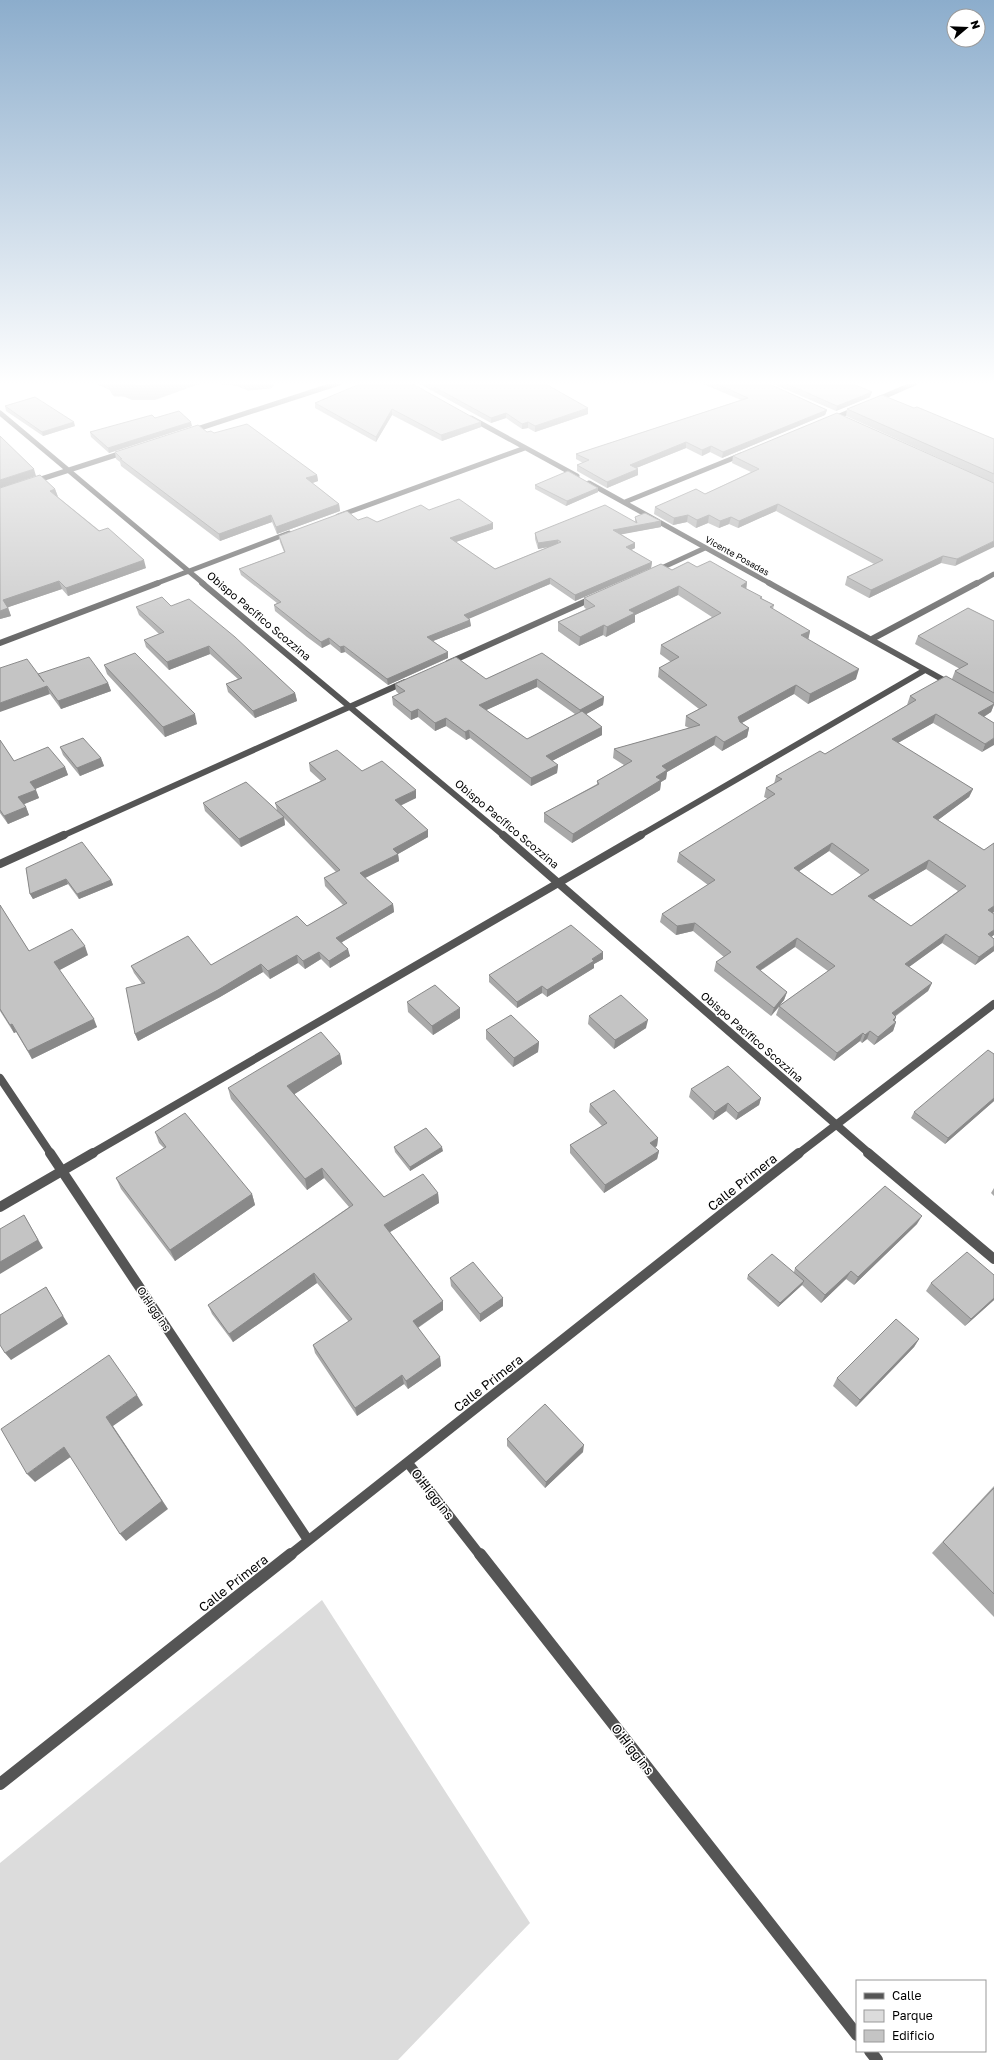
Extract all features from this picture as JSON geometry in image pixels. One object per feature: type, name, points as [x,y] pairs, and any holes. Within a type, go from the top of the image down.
[{"type":"street","points":[[28,483],[40,479]]},
{"type":"street","name":"Obispo Pacífico Scozzina","points":[[80,479],[560,883],[835,1125],[994,1259]]},
{"type":"street","points":[[330,519],[439,479]]},
{"type":"street","name":"Vicente Posadas","points":[[583,479],[953,685]]},
{"type":"street","points":[[625,502],[682,479]]},
{"type":"street","points":[[0,643],[188,570],[293,532]]},
{"type":"street","points":[[647,574],[705,548]]},
{"type":"street","points":[[872,639],[994,574]]},
{"type":"street","points":[[444,665],[596,597]]},
{"type":"street","points":[[0,1207],[925,670]]},
{"type":"street","points":[[0,864],[408,681]]},
{"type":"street","name":"Calle Primera","points":[[0,1784],[835,1125],[994,1004]]},
{"type":"street","name":"O'Higgins","points":[[0,1078],[308,1540]]},
{"type":"street","name":"O'Higgins","points":[[408,1463],[856,2034]]},
{"type":"street","points":[[871,2052],[877,2060]]},
{"type":"green space","points":[[322,1600],[530,1923],[398,2060],[0,2060],[0,1863]]},
{"type":"building","points":[[27,479],[44,479],[55,489],[50,491],[99,531],[108,528],[144,560],[66,588],[59,581],[3,600],[8,608],[0,611],[0,488]]},
{"type":"building","points":[[147,479],[307,479],[339,504],[276,527],[271,515],[219,534]]},
{"type":"building","points":[[549,479],[582,479],[598,488],[567,501],[535,485]]},
{"type":"building","points":[[602,479],[614,479],[607,482]]},
{"type":"building","points":[[737,479],[985,479],[994,483],[994,541],[957,559],[943,556],[871,590],[847,577],[883,560],[778,504],[739,521],[731,517],[720,521],[709,515],[697,520],[688,515],[674,518],[655,507],[696,489],[705,494]]},
{"type":"building","points":[[459,499],[493,523],[450,538],[495,569],[561,542],[558,540],[538,543],[535,533],[605,505],[637,523],[635,517],[645,513],[661,521],[613,530],[635,543],[626,547],[652,562],[575,595],[550,578],[464,615],[470,620],[427,637],[448,652],[387,679],[344,646],[340,647],[329,638],[321,642],[274,605],[281,602],[239,569],[285,552],[279,536],[347,511],[358,520],[367,517],[377,522],[421,505],[429,510]]},
{"type":"building","points":[[710,561],[747,582],[741,586],[762,597],[760,598],[774,605],[770,607],[810,631],[801,635],[859,669],[810,694],[796,685],[738,717],[740,722],[749,728],[724,742],[716,736],[662,766],[667,770],[656,777],[661,780],[573,834],[544,813],[599,784],[597,781],[632,761],[614,749],[700,725],[686,716],[707,705],[659,668],[679,657],[661,645],[721,613],[679,586],[629,610],[635,613],[607,627],[604,625],[580,637],[558,622],[595,606],[584,598],[661,564],[672,570],[688,562],[697,567]]},
{"type":"building","points":[[162,597],[171,606],[189,599],[235,637],[295,693],[253,711],[226,684],[242,678],[209,646],[167,662],[144,640],[164,632],[136,607]]},
{"type":"building","points":[[968,608],[994,621],[994,693],[955,671],[968,664],[918,636]]},
{"type":"building","points":[[135,653],[195,714],[163,727],[104,665]]},
{"type":"building","points":[[542,653],[604,697],[580,710],[537,679],[479,705],[527,739],[582,711],[602,727],[546,756],[558,765],[531,778],[469,730],[465,732],[446,718],[435,723],[418,709],[411,712],[392,697],[405,691],[395,684],[456,657],[486,679]]},
{"type":"building","points":[[89,657],[108,683],[58,701],[47,686],[0,703],[0,668],[27,659],[38,674]]},
{"type":"building","points":[[946,676],[994,703],[978,713],[994,723],[994,738],[985,744],[936,714],[892,739],[973,789],[933,817],[984,850],[994,843],[994,906],[988,910],[994,914],[994,930],[988,934],[994,939],[994,946],[979,957],[946,934],[905,964],[932,983],[892,1013],[896,1017],[893,1020],[896,1022],[878,1037],[870,1031],[865,1035],[863,1033],[837,1053],[779,1006],[835,966],[797,938],[756,967],[787,992],[774,1008],[716,962],[731,952],[695,923],[677,926],[662,914],[715,880],[679,853],[775,794],[766,788],[782,779],[776,776],[820,751],[825,754],[916,700],[910,696]],"holes":[[[832,843],[869,870],[832,895],[794,868]],[[929,860],[966,886],[911,926],[868,896]]]},
{"type":"building","points":[[83,738],[101,758],[77,768],[60,747]]},
{"type":"building","points":[[0,740],[14,761],[48,747],[65,767],[30,782],[36,790],[18,797],[26,807],[4,816],[0,810]]},
{"type":"building","points":[[337,750],[362,771],[382,761],[416,790],[395,800],[428,830],[393,849],[398,854],[360,873],[393,904],[336,938],[348,949],[329,961],[319,952],[303,961],[297,955],[268,971],[261,964],[218,990],[135,1034],[126,988],[145,983],[131,966],[188,936],[211,965],[297,916],[307,926],[347,903],[324,878],[340,870],[275,803],[326,779],[309,763]]},
{"type":"building","points":[[246,782],[284,817],[239,839],[203,803]]},
{"type":"building","points":[[82,842],[111,880],[77,894],[66,879],[30,894],[26,868]]},
{"type":"building","points":[[0,905],[29,951],[72,929],[85,946],[54,962],[94,1019],[28,1051],[12,1024],[10,1025],[0,1009]]},
{"type":"building","points":[[571,925],[603,952],[592,959],[594,961],[547,990],[542,986],[517,1002],[489,975]]},
{"type":"building","points":[[435,985],[460,1008],[432,1026],[407,1002]]},
{"type":"building","points":[[621,995],[648,1020],[615,1040],[589,1016]]},
{"type":"building","points":[[511,1015],[539,1042],[514,1058],[486,1030]]},
{"type":"building","points":[[321,1032],[340,1054],[287,1086],[384,1197],[423,1174],[438,1193],[384,1225],[443,1301],[413,1321],[440,1357],[406,1381],[402,1375],[355,1408],[313,1345],[352,1319],[314,1273],[229,1334],[208,1305],[353,1205],[322,1168],[305,1179],[228,1088]]},
{"type":"building","points":[[988,1050],[994,1054],[994,1098],[948,1138],[914,1112]]},
{"type":"building","points":[[728,1066],[761,1098],[738,1113],[728,1103],[715,1112],[691,1089]]},
{"type":"building","points":[[614,1090],[658,1138],[650,1143],[659,1151],[605,1185],[570,1145],[607,1123],[590,1104]]},
{"type":"building","points":[[185,1113],[252,1194],[170,1250],[116,1178],[166,1147],[155,1132]]},
{"type":"building","points":[[426,1128],[442,1147],[410,1167],[394,1147]]},
{"type":"building","points":[[885,1186],[922,1216],[858,1277],[851,1271],[825,1295],[795,1268]]},
{"type":"building","points":[[24,1215],[38,1240],[0,1262],[0,1229]]},
{"type":"building","points":[[967,1252],[994,1275],[994,1298],[971,1319],[931,1283]]},
{"type":"building","points":[[772,1254],[804,1281],[780,1303],[748,1275]]},
{"type":"building","points":[[473,1262],[503,1298],[480,1314],[450,1278]]},
{"type":"building","points":[[46,1287],[63,1316],[5,1353],[0,1345],[0,1315]]},
{"type":"building","points":[[896,1319],[919,1339],[860,1400],[837,1378]]},
{"type":"building","points":[[109,1355],[137,1395],[106,1417],[162,1501],[120,1534],[64,1447],[27,1474],[1,1429]]},
{"type":"building","points":[[545,1404],[584,1445],[546,1482],[507,1439]]},
{"type":"building","points":[[994,1488],[994,1594],[943,1542]]}]
